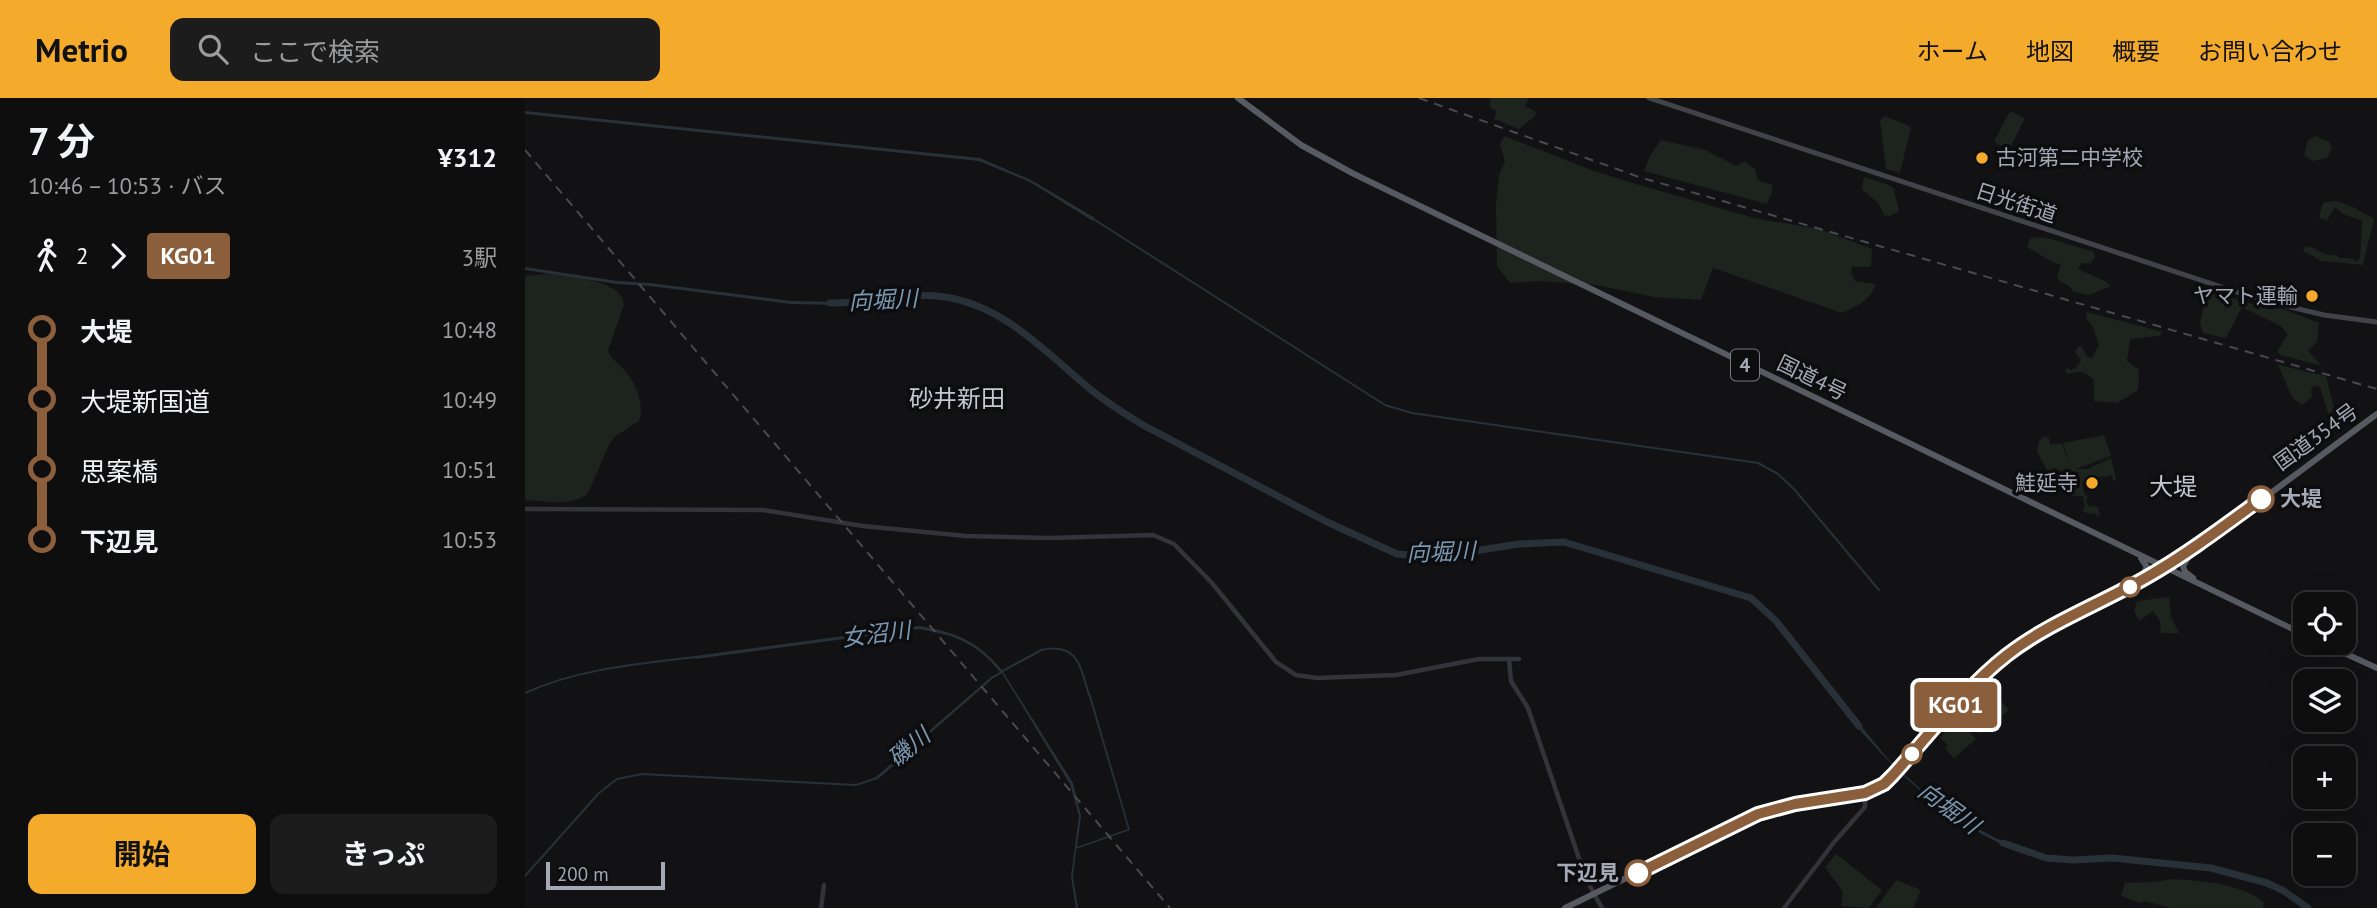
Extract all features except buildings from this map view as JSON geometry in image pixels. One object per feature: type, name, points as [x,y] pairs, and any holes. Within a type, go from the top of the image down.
[{"type":"highway","name":"国道4号","points":[[1238,98],[1301,145],[1354,174],[2293,629]]},
{"type":"highway","name":"国道354号","points":[[1565,908],[1758,814],[1795,804],[1865,793],[1884,784],[1979,679],[2008,654],[2034,637],[2164,567],[2375,416]]},
{"type":"highway","points":[[2196,546],[2185,561],[2184,569],[2208,589]]},
{"type":"highway","points":[[2135,584],[2147,567],[2137,554]]},
{"type":"highway","points":[[2348,655],[2377,668]]},
{"type":"main road","name":"日光街道","points":[[1649,98],[2262,300],[2323,315],[2377,322]]},
{"type":"street","points":[[525,509],[763,510],[863,526],[974,536],[1051,538],[1153,535],[1174,544],[1212,583],[1276,662],[1296,675],[1317,678],[1396,675],[1479,659],[1519,659]]},
{"type":"street","points":[[1509,659],[1511,681],[1535,725],[1568,829],[1593,895],[1602,908]]},
{"type":"street","points":[[1784,908],[1835,841],[1865,807],[1865,793]]},
{"type":"street","points":[[821,908],[824,885]]},
{"type":"shaded area","points":[[1491,98],[1529,98],[1525,106],[1536,112],[1535,116],[1519,129],[1494,119],[1497,111],[1491,108]]},
{"type":"shaded area","points":[[2010,111],[2025,118],[2009,150],[1994,142]]},
{"type":"shaded area","points":[[1885,116],[1911,127],[1900,173],[1886,169],[1880,120]]},
{"type":"shaded area","points":[[1504,136],[1594,171],[1636,184],[1754,218],[1819,229],[1872,249],[1871,267],[1852,267],[1851,273],[1855,281],[1876,284],[1867,299],[1842,313],[1713,268],[1701,300],[1654,297],[1597,285],[1539,281],[1510,283],[1497,266],[1496,204],[1499,175],[1505,161],[1500,145]]},
{"type":"shaded area","points":[[2315,136],[2328,141],[2332,147],[2327,158],[2313,161],[2304,156],[2308,140]]},
{"type":"shaded area","points":[[1661,140],[1705,150],[1737,166],[1745,161],[1755,169],[1758,180],[1772,185],[1767,204],[1644,171]]},
{"type":"shaded area","points":[[1864,177],[1895,189],[1898,212],[1884,215],[1879,204],[1862,189]]},
{"type":"shaded area","points":[[2337,201],[2374,219],[2363,265],[2322,261],[2303,251],[2305,246],[2357,262],[2360,258],[2362,221],[2343,214],[2335,207],[2327,220],[2319,218],[2325,202]]},
{"type":"shaded area","points":[[2037,237],[2094,252],[2095,257],[2091,263],[2082,263],[2078,269],[2111,286],[2089,295],[2074,292],[2068,285],[2060,282],[2057,276],[2061,264],[2054,263],[2027,247],[2030,239]]},
{"type":"shaded area","points":[[547,274],[593,281],[615,290],[622,297],[624,305],[608,350],[633,382],[641,409],[639,421],[610,443],[588,493],[566,502],[525,500],[525,276]]},
{"type":"shaded area","points":[[2211,292],[2269,309],[2280,308],[2319,323],[2317,342],[2308,351],[2322,366],[2281,355],[2277,352],[2288,334],[2281,326],[2242,307],[2226,338],[2203,333],[2200,323],[2206,295]]},
{"type":"shaded area","points":[[2087,312],[2163,332],[2159,336],[2130,339],[2127,361],[2139,370],[2138,390],[2117,403],[2094,401],[2094,380],[2082,372],[2068,374],[2065,371],[2066,368],[2072,370],[2078,366],[2081,360],[2075,352],[2078,347],[2082,347],[2087,356],[2092,358],[2099,345],[2093,327],[2086,318]]},
{"type":"shaded area","points":[[2278,365],[2326,376],[2336,416],[2330,420],[2320,387],[2314,385],[2311,390],[2312,397],[2302,405],[2292,397]]},
{"type":"shaded area","points":[[2104,435],[2111,456],[2076,469],[2088,469],[2111,458],[2116,479],[2113,482],[2112,475],[2084,480],[2082,483],[2084,493],[2089,495],[2086,499],[2088,506],[2098,507],[2100,515],[2097,516],[2094,512],[2092,515],[2082,511],[2085,507],[2083,496],[2072,496],[2061,471],[2054,468],[2048,472],[2037,452],[2039,441],[2044,436],[2049,438],[2050,444],[2062,444],[2071,466],[2063,443]]},
{"type":"shaded area","points":[[2169,597],[2171,617],[2179,633],[2161,633],[2160,621],[2153,611],[2139,621],[2134,611],[2137,601]]},
{"type":"shaded area","points":[[1987,686],[2009,710],[1981,734],[1961,714]]},
{"type":"shaded area","points":[[1957,719],[1976,739],[1954,758],[1945,749],[1948,745],[1940,738]]},
{"type":"shaded area","points":[[1836,854],[1882,890],[1869,908],[1841,906],[1843,892],[1825,867]]},
{"type":"shaded area","points":[[2173,879],[2232,887],[2264,902],[2263,908],[2171,908],[2145,901],[2140,903],[2121,896],[2125,883]]},
{"type":"shaded area","points":[[1896,880],[1921,890],[1913,908],[1876,908]]},
{"type":"water","points":[[525,111],[980,158],[1031,180],[1095,218],[1093,221],[1030,182],[979,161],[525,114]]},
{"type":"water","points":[[525,267],[617,281],[791,301],[838,302],[838,305],[791,304],[617,284],[525,270]]},
{"type":"water","points":[[919,626],[965,639],[984,651],[1002,670],[1041,649],[1042,651],[1003,672],[1073,783],[1081,816],[1077,847],[1128,829],[1090,693],[1130,830],[1076,849],[1073,877],[1078,908],[1071,877],[1079,816],[1070,784],[1002,673],[878,779],[876,777],[1000,672],[974,647],[944,634],[919,629],[695,659],[695,656]]},
{"type":"water","points":[[1856,720],[1891,762],[1918,787],[1963,820],[2012,846],[2010,848],[1965,824],[1924,794],[1906,778],[1870,741],[1853,722]]},
{"type":"waterway","points":[[1095,220],[1385,405],[1412,413],[1758,463],[1778,474],[1794,489],[1879,590]]},
{"type":"waterway","name":"向堀川","points":[[830,303],[924,295],[960,300],[981,308],[1020,330],[1096,394],[1143,425],[1325,521],[1397,554],[1435,557],[1519,544],[1564,542],[1751,598],[1776,621],[1859,726]]},
{"type":"waterway","name":"磯川","points":[[1041,650],[1053,648],[1070,653],[1080,666],[1089,695]]},
{"type":"waterway","name":"女沼川","points":[[525,693],[587,673],[695,657]]},
{"type":"waterway","name":"磯川","points":[[525,876],[599,793],[617,779],[642,774],[856,785],[877,778]]},
{"type":"waterway","name":"向堀川","points":[[2003,843],[2046,858],[2112,858],[2211,868],[2267,883],[2308,908]]},
{"type":"railway","points":[[1419,98],[1639,177],[2377,389]]},
{"type":"railway","points":[[525,150],[1170,908]]},
{"type":"bus line","name":"KG01","points":[[1638,873],[1758,814],[1795,804],[1865,793],[1884,784],[1983,675],[2008,654],[2034,637],[2149,576],[2261,499]]},
{"type":"place","name":"古河第二中学校","points":[[1982,158]]},
{"type":"place","name":"ヤマト運輸","points":[[2312,296]]},
{"type":"place","name":"鮭延寺","points":[[2092,483]]},
{"type":"place","name":"大堤","points":[[2261,499]]},
{"type":"place","name":"下辺見","points":[[1638,873]]},
{"type":"district","name":"砂井新田","points":[[957,399]]},
{"type":"district","name":"大堤","points":[[2173,487]]}]
